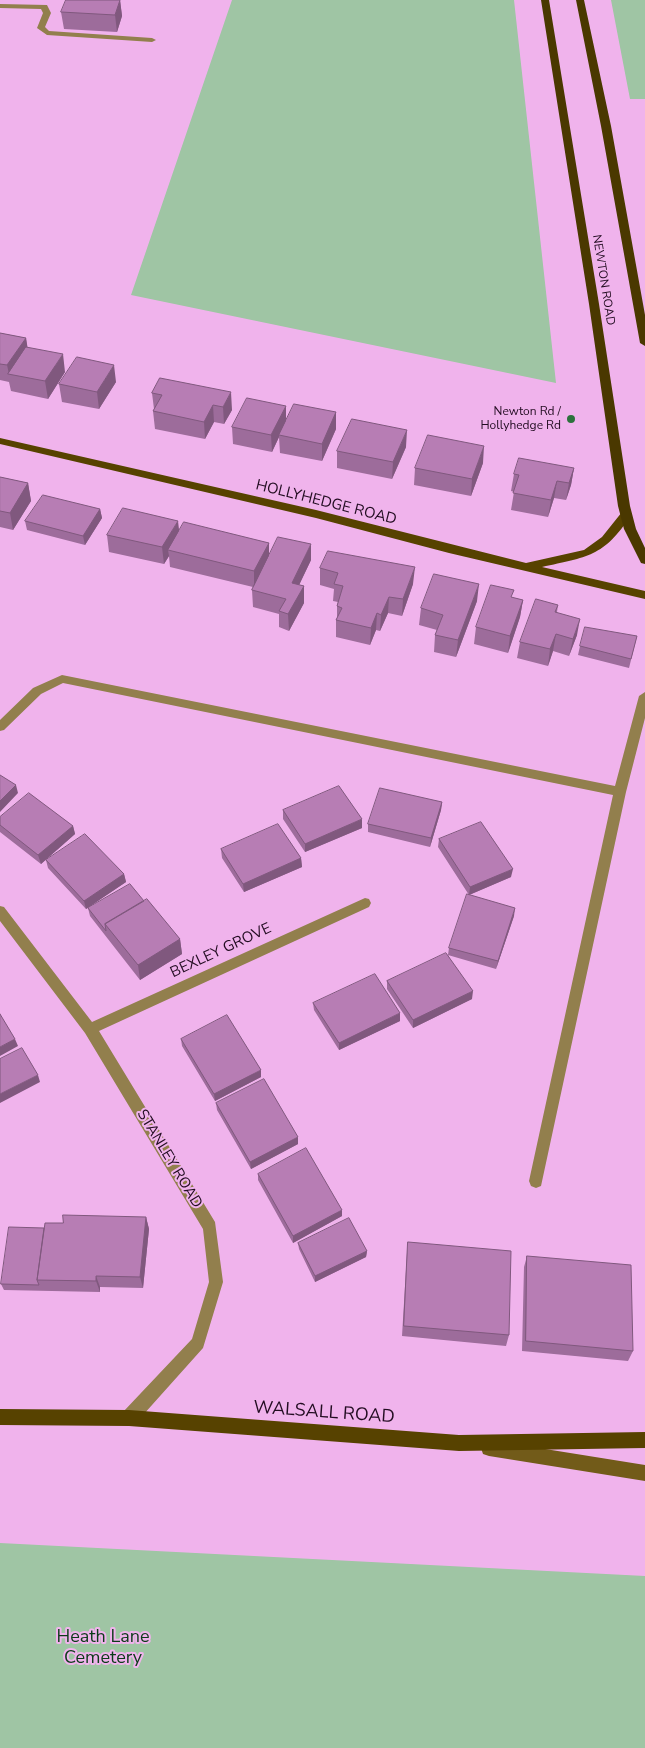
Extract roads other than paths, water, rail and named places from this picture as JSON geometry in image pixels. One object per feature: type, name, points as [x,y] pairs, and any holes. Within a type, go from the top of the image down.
[{"type":"highway","name":"NEWTON ROAD","points":[[545,0],[626,515],[630,529],[645,560]]},
{"type":"highway","name":"NEWTON ROAD","points":[[580,0],[606,126],[645,344]]},
{"type":"main road","name":"HOLLYHEDGE ROAD","points":[[0,441],[316,514],[524,567],[645,595]]},
{"type":"main road","points":[[524,567],[571,558],[586,553],[606,540],[626,515]]},
{"type":"main road","name":"WALSALL ROAD","points":[[0,1417],[129,1418],[459,1443],[645,1440]]},
{"type":"main road","points":[[459,1443],[645,1473]]},
{"type":"street","points":[[0,6],[44,7],[47,13],[41,28],[47,33],[152,40]]},
{"type":"street","points":[[0,726],[37,691],[62,679],[620,792]]},
{"type":"street","points":[[536,1181],[620,792],[645,696]]},
{"type":"street","name":"BEXLEY GROVE","points":[[90,1029],[365,903]]},
{"type":"street","name":"STANLEY ROAD","points":[[0,911],[90,1029],[210,1227],[216,1282],[198,1343],[129,1418]]},
{"type":"place","name":"Newton Rd / Hollyhedge Rd","points":[[571,419]]},
{"type":"park label","name":"Heath Lane Cemetery","points":[[103,1648]]}]
